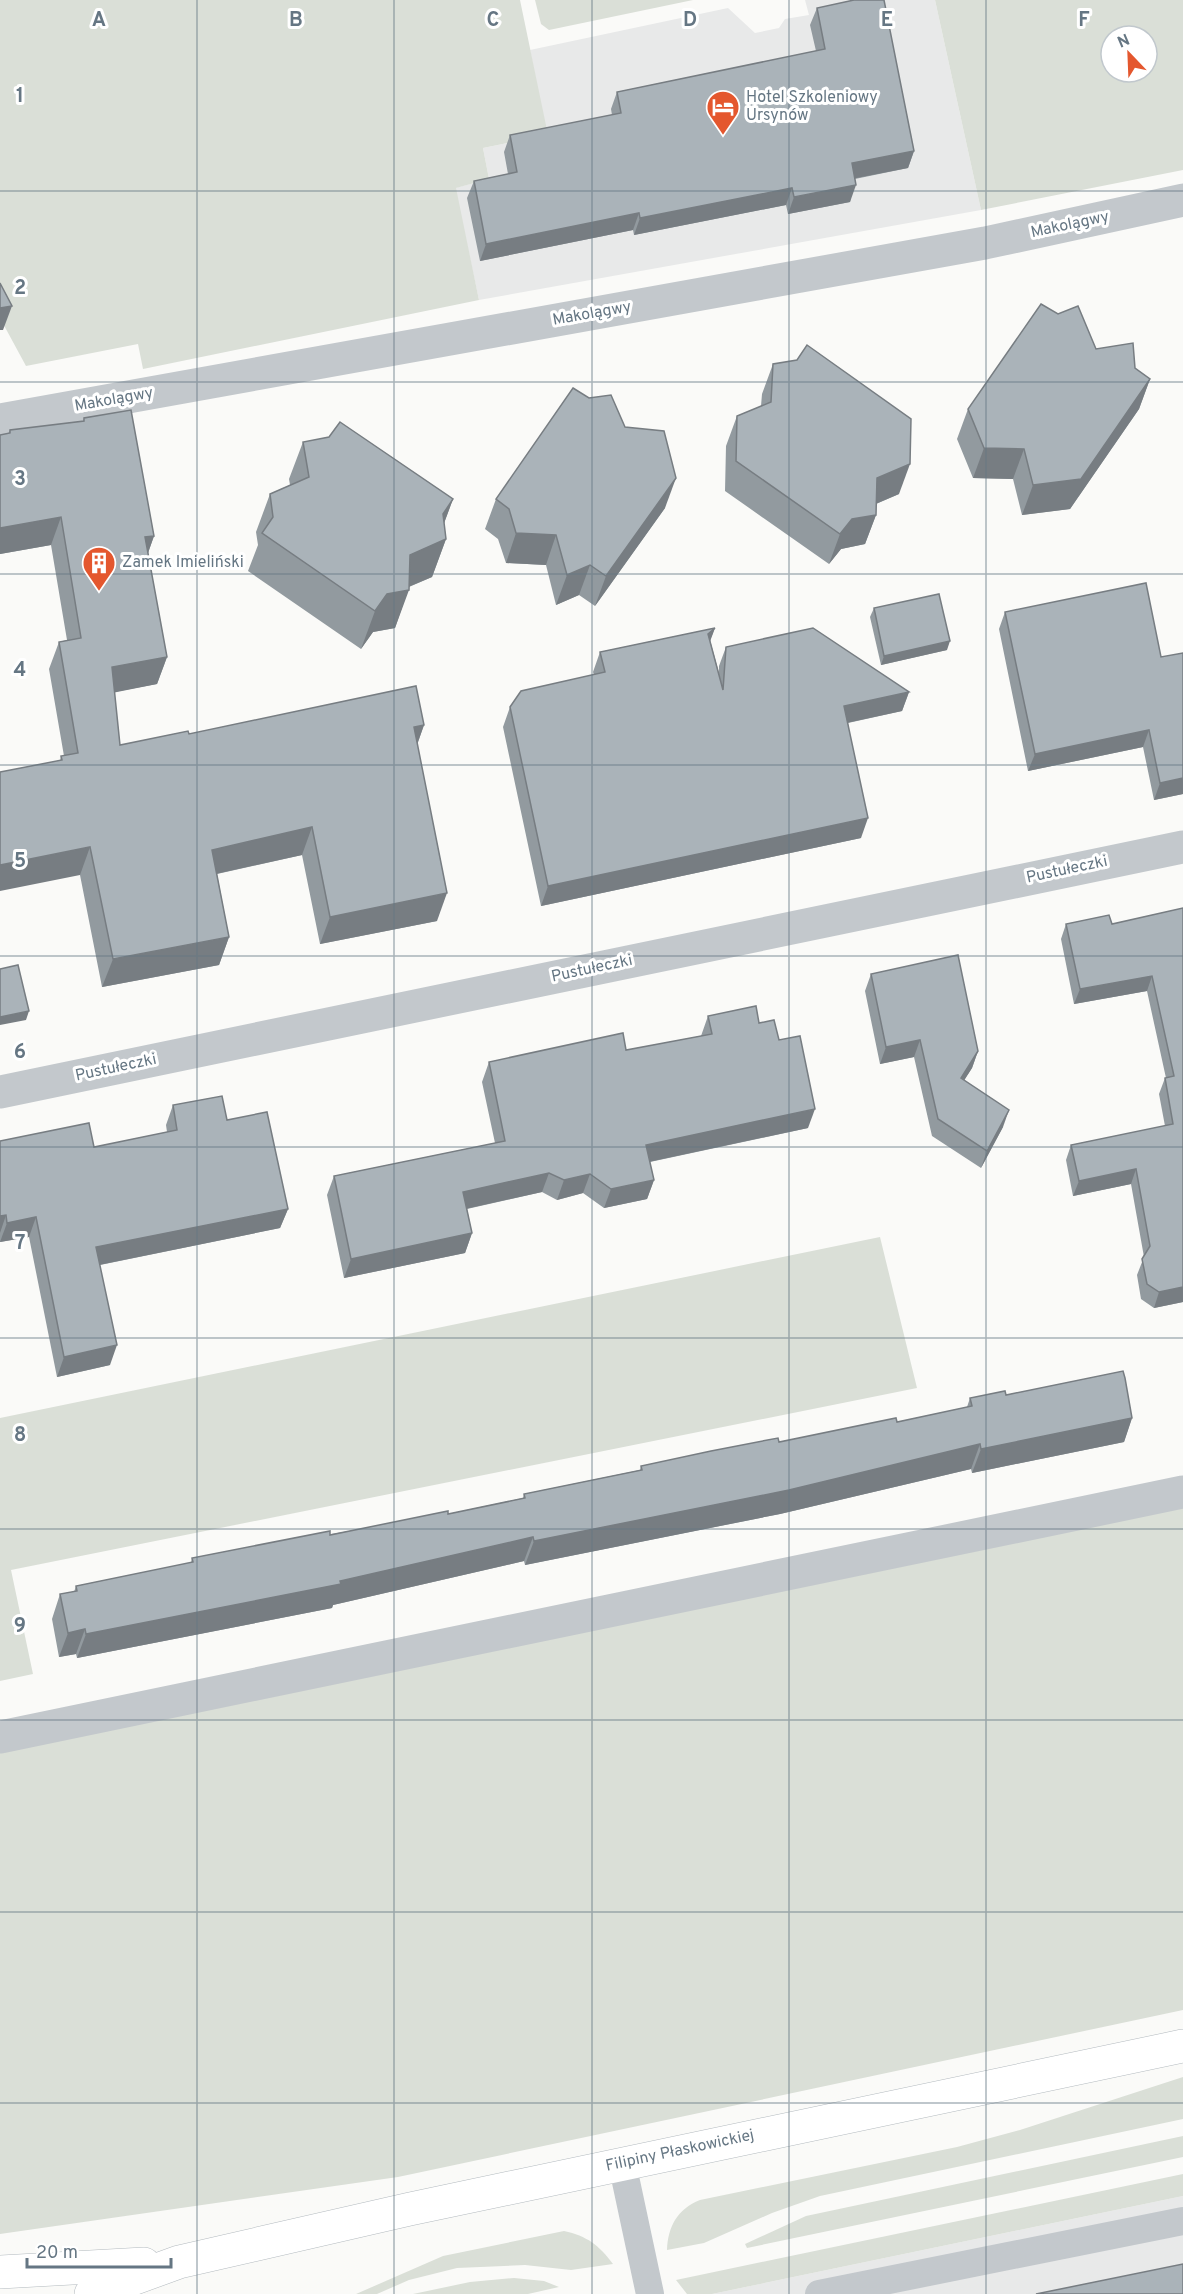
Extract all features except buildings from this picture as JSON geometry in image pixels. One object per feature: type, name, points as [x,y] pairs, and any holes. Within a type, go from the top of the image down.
[{"type":"main road","name":"Filipiny Płaskowickiej","points":[[92,2294],[179,2262],[622,2163],[1183,2046]]},
{"type":"main road","name":"Filipiny Płaskowickiej","points":[[0,2272],[179,2262]]},
{"type":"street","name":"Makolągwy","points":[[0,420],[985,243],[1183,200]]},
{"type":"street","name":"Pustułeczki","points":[[0,1092],[1183,846]]},
{"type":"street","points":[[0,1737],[1183,1492]]},
{"type":"lane","points":[[622,2163],[650,2294]]},
{"type":"lane","points":[[819,2294],[1183,2221]]},
{"type":"shaded area","points":[[0,0],[520,0],[548,135],[483,148],[489,179],[456,188],[479,300],[143,369],[138,344],[26,366],[0,318]]},
{"type":"shaded area","points":[[535,0],[693,0],[549,30],[541,24]]},
{"type":"shaded area","points":[[805,0],[935,0],[981,210],[479,300],[455,188],[489,179],[483,148],[547,135],[530,50],[728,8],[755,33],[779,28],[785,19],[809,15]]},
{"type":"shaded area","points":[[935,0],[1183,0],[1183,170],[981,210]]},
{"type":"shaded area","points":[[880,1237],[917,1388],[11,1570],[33,1674],[0,1681],[0,1418]]},
{"type":"shaded area","points":[[1183,1508],[1183,2010],[398,2177],[0,2234],[0,1753]]},
{"type":"shaded area","points":[[1183,2077],[1183,2119],[820,2196],[772,2213],[704,2243],[667,2250],[669,2234],[675,2220],[685,2208],[700,2200],[957,2147],[1020,2130]]},
{"type":"shaded area","points":[[1183,2136],[1183,2157],[747,2248],[745,2244],[806,2216]]},
{"type":"shaded area","points":[[1183,2174],[1183,2196],[712,2294],[687,2294],[676,2280]]},
{"type":"shaded area","points":[[1183,2196],[1183,2294],[712,2294]]},
{"type":"shaded area","points":[[564,2231],[592,2242],[613,2264],[571,2270],[525,2265],[457,2268],[409,2280],[377,2294],[356,2294],[443,2256]]},
{"type":"shaded area","points":[[514,2278],[544,2281],[559,2287],[528,2294],[413,2294],[470,2282]]},
{"type":"place","name":"Hotel Szkoleniowy Ursynów","points":[[723,136]]},
{"type":"place","name":"Zamek Imieliński","points":[[99,592]]}]
